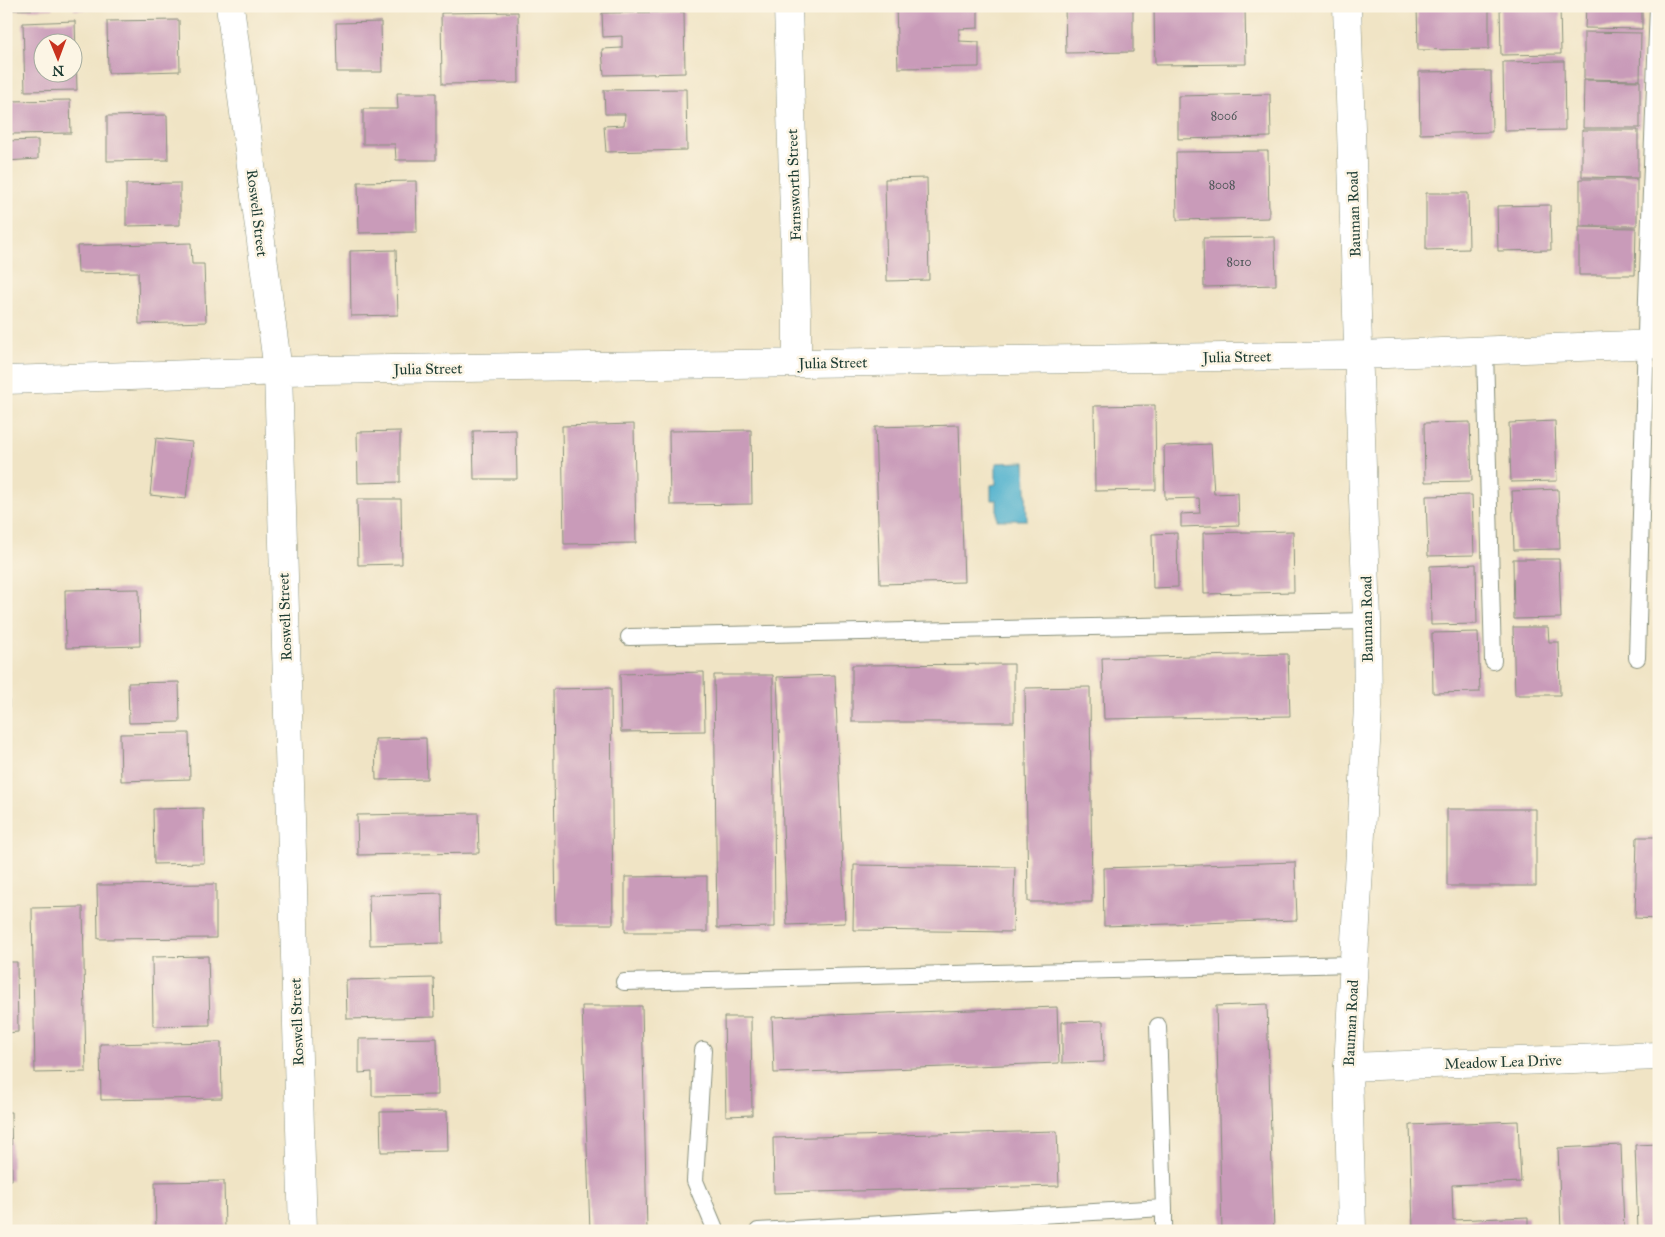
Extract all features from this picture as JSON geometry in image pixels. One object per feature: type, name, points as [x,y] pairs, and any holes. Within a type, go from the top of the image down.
[{"type":"street","name":"Roswell Street","points":[[230,6],[278,371],[303,1231]]},
{"type":"street","name":"Farnsworth Street","points":[[788,6],[797,363]]},
{"type":"street","name":"Bauman Road","points":[[1347,6],[1368,620],[1368,707],[1348,1067],[1352,1231]]},
{"type":"street","name":"Julia Street","points":[[6,380],[278,371],[1360,355],[1652,344]]},
{"type":"street","name":"Meadow Lea Drive","points":[[1348,1067],[1659,1056]]},
{"type":"lane","points":[[1637,658],[1652,344],[1658,6]]},
{"type":"lane","points":[[1485,350],[1493,661]]},
{"type":"lane","points":[[629,637],[1368,620]]},
{"type":"lane","points":[[624,982],[1354,964]]},
{"type":"lane","points":[[1158,1026],[1164,1231]]},
{"type":"lane","points":[[702,1050],[695,1181],[716,1231]]},
{"type":"lane","points":[[758,1231],[1164,1208]]},
{"type":"water","points":[[1025,462],[1027,520],[997,520],[997,500],[991,500],[991,485],[996,484],[996,463]]},
{"type":"building","points":[[6,6],[53,6],[53,9],[6,10]]},
{"type":"building","points":[[74,6],[148,6],[148,8],[74,10]]},
{"type":"building","points":[[978,6],[978,28],[959,29],[959,41],[979,42],[979,67],[898,68],[896,7]]},
{"type":"building","points":[[1065,6],[1133,6],[1133,52],[1066,53]]},
{"type":"building","points":[[1417,6],[1489,6],[1489,49],[1418,50]]},
{"type":"building","points":[[1500,6],[1560,6],[1561,54],[1501,55]]},
{"type":"building","points":[[1586,6],[1642,6],[1642,29],[1585,28]]},
{"type":"building","points":[[1245,7],[1246,64],[1155,65],[1154,8]]},
{"type":"building","points":[[518,12],[519,83],[442,84],[441,13]]},
{"type":"building","points":[[684,12],[685,73],[604,75],[602,49],[622,48],[622,36],[603,37],[602,13]]},
{"type":"building","points":[[179,20],[180,71],[108,73],[107,21]]},
{"type":"building","points":[[75,21],[75,32],[32,32],[32,82],[77,82],[77,90],[25,91],[23,23]]},
{"type":"building","points":[[381,22],[382,72],[337,72],[336,23]]},
{"type":"building","points":[[1584,32],[1641,33],[1640,80],[1584,79]]},
{"type":"building","points":[[1564,61],[1565,130],[1504,131],[1503,62]]},
{"type":"building","points":[[1491,71],[1492,132],[1420,134],[1419,72]]},
{"type":"building","points":[[1584,80],[1640,81],[1640,128],[1583,128]]},
{"type":"building","points":[[686,89],[687,150],[606,152],[604,126],[624,125],[625,114],[605,114],[604,90]]},
{"type":"building","points":[[397,93],[436,93],[436,160],[396,160],[395,144],[363,144],[363,109],[398,109]]},
{"type":"building","points":[[1270,94],[1271,137],[1178,139],[1178,96]]},
{"type":"building","points":[[70,100],[71,133],[10,134],[9,101]]},
{"type":"building","points":[[167,115],[168,160],[107,161],[107,116]]},
{"type":"building","points":[[1582,130],[1638,130],[1638,178],[1582,177]]},
{"type":"building","points":[[38,140],[38,159],[6,161],[6,141]]},
{"type":"building","points":[[1268,151],[1269,218],[1177,220],[1176,152]]},
{"type":"building","points":[[927,178],[929,280],[887,281],[885,179]]},
{"type":"building","points":[[1580,179],[1637,179],[1637,226],[1580,226]]},
{"type":"building","points":[[416,181],[417,232],[359,233],[358,182]]},
{"type":"building","points":[[180,183],[180,225],[126,226],[126,184]]},
{"type":"building","points":[[1426,193],[1468,193],[1469,249],[1426,250]]},
{"type":"building","points":[[1550,205],[1551,250],[1498,251],[1497,206]]},
{"type":"building","points":[[1579,227],[1636,228],[1635,275],[1579,275]]},
{"type":"building","points":[[1275,237],[1276,285],[1204,287],[1203,238]]},
{"type":"building","points":[[191,243],[192,264],[204,264],[206,322],[139,324],[138,272],[78,273],[77,246]]},
{"type":"building","points":[[396,250],[398,315],[351,316],[350,251]]},
{"type":"building","points":[[1155,405],[1156,490],[1095,491],[1094,406]]},
{"type":"building","points":[[1555,421],[1557,481],[1511,482],[1509,423]]},
{"type":"building","points":[[1470,422],[1472,481],[1425,482],[1424,423]]},
{"type":"building","points":[[634,424],[636,543],[564,544],[562,426]]},
{"type":"building","points":[[959,425],[964,582],[880,584],[875,427]]},
{"type":"building","points":[[516,430],[517,479],[474,479],[473,431]]},
{"type":"building","points":[[751,430],[752,504],[670,505],[669,431]]},
{"type":"building","points":[[400,431],[400,482],[358,483],[357,432]]},
{"type":"building","points":[[156,438],[192,442],[186,499],[150,495]]},
{"type":"building","points":[[1211,444],[1214,494],[1238,493],[1239,525],[1181,527],[1181,514],[1200,513],[1199,498],[1165,499],[1164,446]]},
{"type":"building","points":[[1558,489],[1560,549],[1514,550],[1512,491]]},
{"type":"building","points":[[1472,495],[1474,555],[1428,556],[1426,496]]},
{"type":"building","points":[[357,499],[401,499],[402,564],[358,565]]},
{"type":"building","points":[[1293,531],[1294,592],[1204,594],[1203,533]]},
{"type":"building","points":[[1177,533],[1178,587],[1153,588],[1152,534]]},
{"type":"building","points":[[1513,559],[1559,559],[1561,618],[1514,619]]},
{"type":"building","points":[[1476,564],[1477,624],[1431,625],[1430,566]]},
{"type":"building","points":[[139,589],[140,646],[66,648],[65,590]]},
{"type":"building","points":[[1513,627],[1548,627],[1549,642],[1559,642],[1560,695],[1515,695]]},
{"type":"building","points":[[1478,632],[1480,692],[1433,693],[1432,633]]},
{"type":"building","points":[[1288,654],[1290,716],[1104,719],[1102,658]]},
{"type":"building","points":[[9,663],[9,711],[6,711],[6,664]]},
{"type":"building","points":[[1014,664],[1014,722],[852,722],[852,665]]},
{"type":"building","points":[[704,672],[705,731],[621,732],[620,674]]},
{"type":"building","points":[[714,675],[773,675],[775,927],[717,928]]},
{"type":"building","points":[[835,675],[845,923],[787,925],[777,677]]},
{"type":"building","points":[[179,682],[180,722],[129,723],[128,683]]},
{"type":"building","points":[[1090,687],[1092,902],[1028,902],[1025,688]]},
{"type":"building","points":[[611,688],[613,924],[556,924],[553,689]]},
{"type":"building","points":[[189,733],[190,779],[121,781],[120,734]]},
{"type":"building","points":[[426,738],[427,779],[376,780],[375,739]]},
{"type":"building","points":[[203,808],[204,863],[154,864],[153,809]]},
{"type":"building","points":[[1447,809],[1536,809],[1536,886],[1447,886]]},
{"type":"building","points":[[478,813],[479,853],[358,855],[357,815]]},
{"type":"building","points":[[1637,837],[1659,837],[1659,919],[1635,918]]},
{"type":"building","points":[[1295,862],[1297,920],[1104,926],[1103,868]]},
{"type":"building","points":[[854,865],[1015,867],[1013,932],[853,930]]},
{"type":"building","points":[[707,876],[707,932],[625,932],[625,877]]},
{"type":"building","points":[[216,884],[216,938],[98,939],[97,885]]},
{"type":"building","points":[[442,893],[443,943],[370,945],[369,895]]},
{"type":"building","points":[[83,907],[86,1072],[35,1073],[32,908]]},
{"type":"building","points":[[208,956],[210,1025],[153,1026],[152,957]]},
{"type":"building","points":[[6,962],[17,962],[18,1032],[6,1033]]},
{"type":"building","points":[[434,978],[435,1017],[347,1019],[346,980]]},
{"type":"building","points":[[1267,1004],[1274,1231],[1222,1231],[1216,1006]]},
{"type":"building","points":[[582,1006],[642,1006],[647,1231],[590,1231]]},
{"type":"building","points":[[1057,1007],[1059,1063],[774,1073],[772,1017]]},
{"type":"building","points":[[724,1017],[751,1017],[752,1115],[726,1116]]},
{"type":"building","points":[[1103,1021],[1104,1062],[1062,1063],[1062,1022]]},
{"type":"building","points":[[437,1038],[438,1095],[372,1096],[372,1072],[359,1073],[359,1039]]},
{"type":"building","points":[[221,1042],[222,1098],[101,1100],[100,1044]]},
{"type":"building","points":[[447,1111],[448,1151],[381,1152],[380,1112]]},
{"type":"building","points":[[6,1112],[11,1112],[12,1180],[6,1180]]},
{"type":"building","points":[[1518,1121],[1521,1182],[1452,1185],[1453,1220],[1528,1217],[1528,1231],[1413,1231],[1410,1125]]},
{"type":"building","points":[[1057,1131],[1059,1186],[774,1193],[773,1138]]},
{"type":"building","points":[[1659,1144],[1659,1231],[1638,1231],[1635,1145]]},
{"type":"building","points":[[1621,1145],[1624,1231],[1561,1231],[1558,1148]]},
{"type":"building","points":[[224,1181],[225,1231],[156,1231],[155,1182]]},
{"type":"building","points":[[1185,1228],[1205,1228],[1205,1231],[1185,1231]]}]
